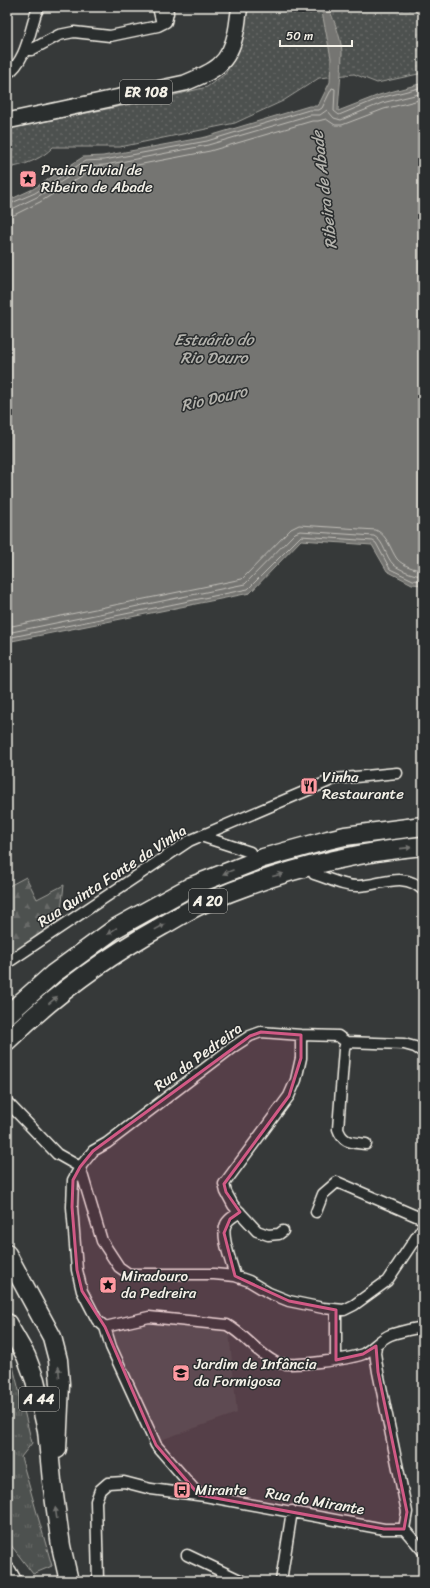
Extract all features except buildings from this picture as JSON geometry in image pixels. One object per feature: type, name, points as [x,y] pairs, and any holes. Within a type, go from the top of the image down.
[{"type":"highway","name":"A 20","points":[[8,1014],[53,974],[116,928],[192,886],[263,858],[328,840],[345,836],[423,826]]},
{"type":"highway","name":"A 20","points":[[7,1041],[65,990],[127,946],[200,904],[267,877],[349,856],[423,846]]},
{"type":"highway","points":[[7,1048],[24,1026]]},
{"type":"highway","points":[[7,1254],[52,1337],[58,1360],[60,1384],[58,1444],[52,1481]]},
{"type":"highway","name":"A 44","points":[[7,1323],[26,1356],[35,1380],[47,1430],[61,1546],[69,1581]]},
{"type":"highway","points":[[7,1572],[12,1581]]},
{"type":"highway","points":[[7,1576],[12,1581]]},
{"type":"main road","name":"ER 108","points":[[7,121],[186,83],[207,74],[225,60],[233,45],[240,7]]},
{"type":"street","points":[[7,74],[17,65],[39,7]]},
{"type":"street","points":[[158,7],[162,24]]},
{"type":"street","points":[[24,49],[31,50],[60,35],[74,32],[110,36],[162,24],[166,22],[167,7]]},
{"type":"street","name":"Rua Quinta Fonte da Vinha","points":[[7,963],[188,841],[334,779],[397,773]]},
{"type":"street","points":[[201,836],[250,852]]},
{"type":"street","points":[[314,874],[344,884],[358,886],[389,880],[405,880],[416,883],[423,890]]},
{"type":"street","name":"Rua da Pedreira","points":[[105,1327],[97,1320],[82,1291],[77,1270],[72,1207],[73,1180],[80,1167],[93,1151],[106,1143],[250,1036],[261,1032],[338,1036],[346,1042],[404,1044],[415,1047],[423,1052]]},
{"type":"street","points":[[283,1231],[279,1234],[268,1235],[258,1230],[233,1205],[226,1192],[224,1184],[289,1096],[296,1080],[301,1058],[301,1035]]},
{"type":"street","points":[[346,1042],[344,1049],[338,1129],[341,1137],[347,1141],[366,1144]]},
{"type":"street","points":[[9,1104],[57,1154],[80,1167],[102,1241],[119,1267],[129,1274],[214,1274],[236,1276],[249,1281],[269,1293],[290,1301],[336,1310],[344,1310],[354,1305],[387,1281],[423,1227]]},
{"type":"street","points":[[316,1212],[323,1194],[336,1182],[423,1218]]},
{"type":"street","points":[[236,1276],[224,1233],[225,1225],[230,1219],[240,1212]]},
{"type":"street","points":[[336,1310],[336,1360]]},
{"type":"street","points":[[199,1495],[156,1445],[111,1346],[105,1327],[150,1317],[227,1325],[237,1331],[250,1344],[276,1362],[285,1364],[336,1360],[363,1354],[390,1335],[423,1327]]},
{"type":"street","points":[[376,1346],[375,1353],[378,1372],[407,1512],[404,1529],[423,1551]]},
{"type":"street","name":"Rua do Mirante","points":[[98,1581],[96,1501],[100,1490],[108,1483],[124,1482],[151,1489],[199,1495],[384,1529],[404,1529]]},
{"type":"street","points":[[281,1581],[292,1512]]},
{"type":"street","points":[[187,1555],[242,1581]]},
{"type":"highlighted area","points":[[261,1032],[301,1035],[301,1058],[289,1096],[224,1184],[226,1192],[240,1212],[230,1219],[224,1233],[235,1276],[289,1301],[336,1310],[336,1360],[363,1354],[376,1346],[378,1372],[407,1512],[404,1529],[384,1529],[199,1495],[156,1445],[105,1327],[82,1291],[77,1270],[72,1207],[73,1180],[80,1167],[93,1151],[250,1036]]},
{"type":"shaded area","name":"Jardim de Infância da Formigosa","points":[[145,1320],[225,1326],[229,1331],[237,1413],[158,1441],[111,1332]]},
{"type":"green space","points":[[247,7],[412,7],[418,14],[423,16],[423,73],[377,83],[354,74],[319,78],[283,101],[235,123],[120,147],[53,147],[32,161],[19,166],[7,168],[7,129],[167,97],[207,87],[225,74],[239,51]]},
{"type":"green space","points":[[26,877],[37,899],[64,885],[60,919],[7,957],[7,887]]},
{"type":"green space","points":[[7,1342],[32,1443],[21,1457],[52,1566],[33,1574],[7,1540]]},
{"type":"water","name":"Estuário do Rio Douro","points":[[321,7],[328,7],[333,17],[342,52],[338,111],[379,95],[423,83],[423,585],[412,584],[387,571],[372,545],[301,540],[250,593],[7,642],[7,201],[33,189],[83,157],[103,156],[206,137],[309,106],[318,106],[330,82],[331,58]]},
{"type":"place","name":"Praia Fluvial de Ribeira de Abade","points":[[28,179]]},
{"type":"place","name":"Vinha Restaurante","points":[[309,786]]},
{"type":"place","name":"Miradouro da Pedreira","points":[[108,1285]]},
{"type":"place","name":"Jardim de Infância da Formigosa","points":[[181,1373]]},
{"type":"place","name":"Mirante","points":[[182,1490]]},
{"type":"water label","name":"Ribeira de Abade","points":[[324,190]]},
{"type":"water label","name":"Rio Douro","points":[[214,398]]}]
